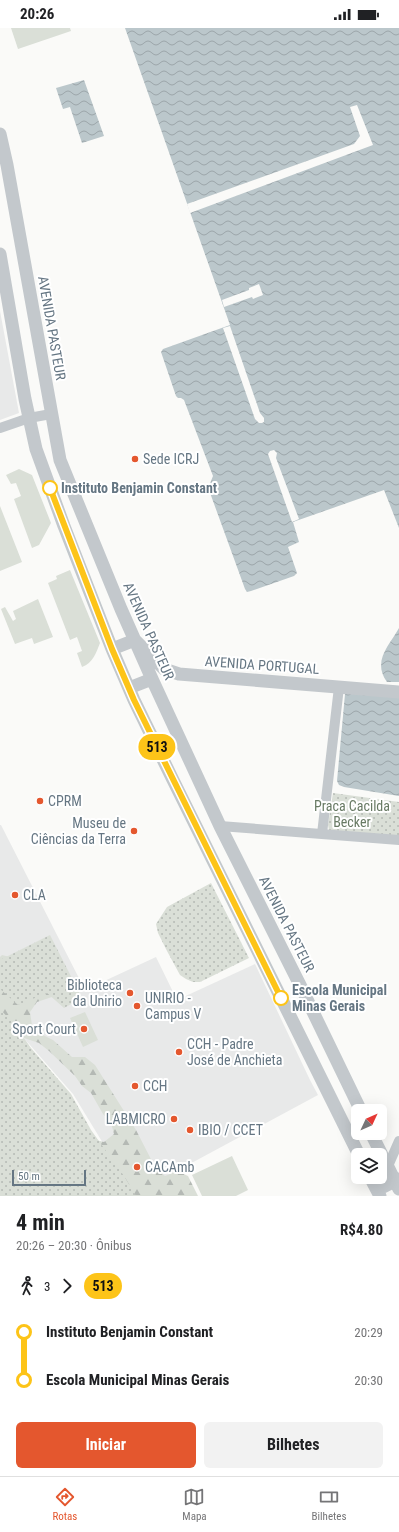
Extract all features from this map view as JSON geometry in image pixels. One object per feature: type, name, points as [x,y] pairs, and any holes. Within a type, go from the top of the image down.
[{"type":"street","name":"AVENIDA PASTEUR","points":[[0,134],[3,166],[60,460],[121,609],[152,679],[220,826],[300,985],[358,1104]]},
{"type":"street","points":[[0,254],[29,418],[38,457],[112,649],[176,788],[356,1148]]},
{"type":"street","points":[[0,428],[29,418],[51,414]]},
{"type":"street","points":[[112,649],[135,640]]},
{"type":"street","name":"AVENIDA PORTUGAL","points":[[135,640],[164,669],[179,674],[399,692]]},
{"type":"street","points":[[129,688],[152,679]]},
{"type":"street","points":[[322,834],[343,687]]},
{"type":"street","points":[[220,826],[399,840]]},
{"type":"street","points":[[320,1075],[338,1065]]},
{"type":"street","points":[[374,1184],[378,1193],[398,1183],[375,1140]]},
{"type":"street","points":[[388,1166],[399,1141]]},
{"type":"shaded area","points":[[0,311],[19,413],[0,420]]},
{"type":"shaded area","name":"UNIRIO - Campus V","points":[[0,825],[85,990],[156,957],[177,1000],[255,964],[318,1095],[134,1194],[73,1094],[0,1011]]},
{"type":"green space","points":[[11,28],[70,28],[71,31],[18,49]]},
{"type":"green space","points":[[19,469],[32,475],[51,523],[39,545],[32,548],[14,499],[21,496],[16,483],[11,484],[6,475]]},
{"type":"green space","points":[[0,506],[22,562],[0,571]]},
{"type":"green space","points":[[70,570],[100,643],[89,663],[82,667],[77,653],[82,651],[77,637],[70,640],[48,583],[57,579],[56,576]]},
{"type":"green space","points":[[38,599],[53,637],[34,644],[32,638],[15,644],[1,609],[5,607],[13,621],[16,619],[13,611]]},
{"type":"green space","name":"Praca Cacilda Becker","points":[[333,793],[399,802],[399,836],[329,830],[328,825]]},
{"type":"green space","points":[[211,883],[249,958],[200,982],[193,982],[180,975],[158,933],[156,924],[167,907]]},
{"type":"green space","points":[[50,935],[82,998],[64,1008],[47,993],[18,1005],[0,989],[0,960]]},
{"type":"green space","points":[[2,955],[14,958],[61,994],[37,1002],[30,1012],[32,1025],[41,1034],[53,1040],[72,1057],[85,1057],[95,1065],[136,1130],[155,1167],[165,1176],[177,1171],[188,1176],[198,1196],[0,1196],[0,1068],[80,1136],[104,1142],[114,1134],[111,1123],[103,1114],[91,1093],[82,1086],[75,1076],[49,1051],[39,1043],[0,1030],[0,957]]},
{"type":"green space","points":[[0,1009],[15,1025],[31,1048],[71,1094],[91,1130],[124,1176],[136,1196],[0,1196]]},
{"type":"green space","name":"Sport Court","points":[[85,1012],[98,1040],[83,1047],[70,1018]]},
{"type":"green space","points":[[232,1156],[248,1190],[236,1196],[202,1196],[192,1175]]},
{"type":"water","points":[[125,28],[399,28],[399,528],[384,490],[293,522],[299,542],[288,547],[297,573],[294,576],[247,592],[209,490],[213,476],[184,400],[176,396],[161,352],[163,349],[230,325]]},
{"type":"water","points":[[84,80],[104,136],[82,143],[70,107],[63,109],[56,88]]},
{"type":"water","points":[[399,628],[399,682],[387,682],[381,667],[382,660],[387,647]]},
{"type":"water","points":[[345,694],[399,694],[399,796],[339,785],[337,781]]},
{"type":"pier","points":[[357,105],[373,145],[190,213],[187,204],[354,144],[360,136],[350,107]]},
{"type":"pier","points":[[259,284],[263,295],[253,299],[252,297],[224,307],[222,300],[249,290],[249,288]]},
{"type":"pier","points":[[230,326],[260,413],[264,418],[264,422],[262,423],[259,423],[255,419],[223,328]]},
{"type":"pier","points":[[274,450],[277,453],[276,458],[299,519],[292,522],[268,454],[270,451]]},
{"type":"bus line","name":"513","points":[[50,488],[112,649],[134,700],[281,998]]},
{"type":"place","name":"Sede ICRJ","points":[[135,459]]},
{"type":"place","name":"Instituto Benjamin Constant","points":[[50,488]]},
{"type":"place","name":"CPRM","points":[[40,801]]},
{"type":"place","name":"Museu de Ciências da Terra","points":[[134,831]]},
{"type":"place","name":"CLA","points":[[15,895]]},
{"type":"place","name":"Biblioteca da Unirio","points":[[130,993]]},
{"type":"place","name":"Escola Municipal Minas Gerais","points":[[281,998]]},
{"type":"place","name":"UNIRIO - Campus V","points":[[137,1006]]},
{"type":"place","name":"Sport Court","points":[[84,1029]]},
{"type":"place","name":"CCH - Padre José de Anchieta","points":[[179,1052]]},
{"type":"place","name":"CCH","points":[[135,1086]]},
{"type":"place","name":"LABMICRO","points":[[174,1119]]},
{"type":"place","name":"IBIO / CCET","points":[[190,1130]]},
{"type":"place","name":"CACAmb","points":[[137,1167]]}]
